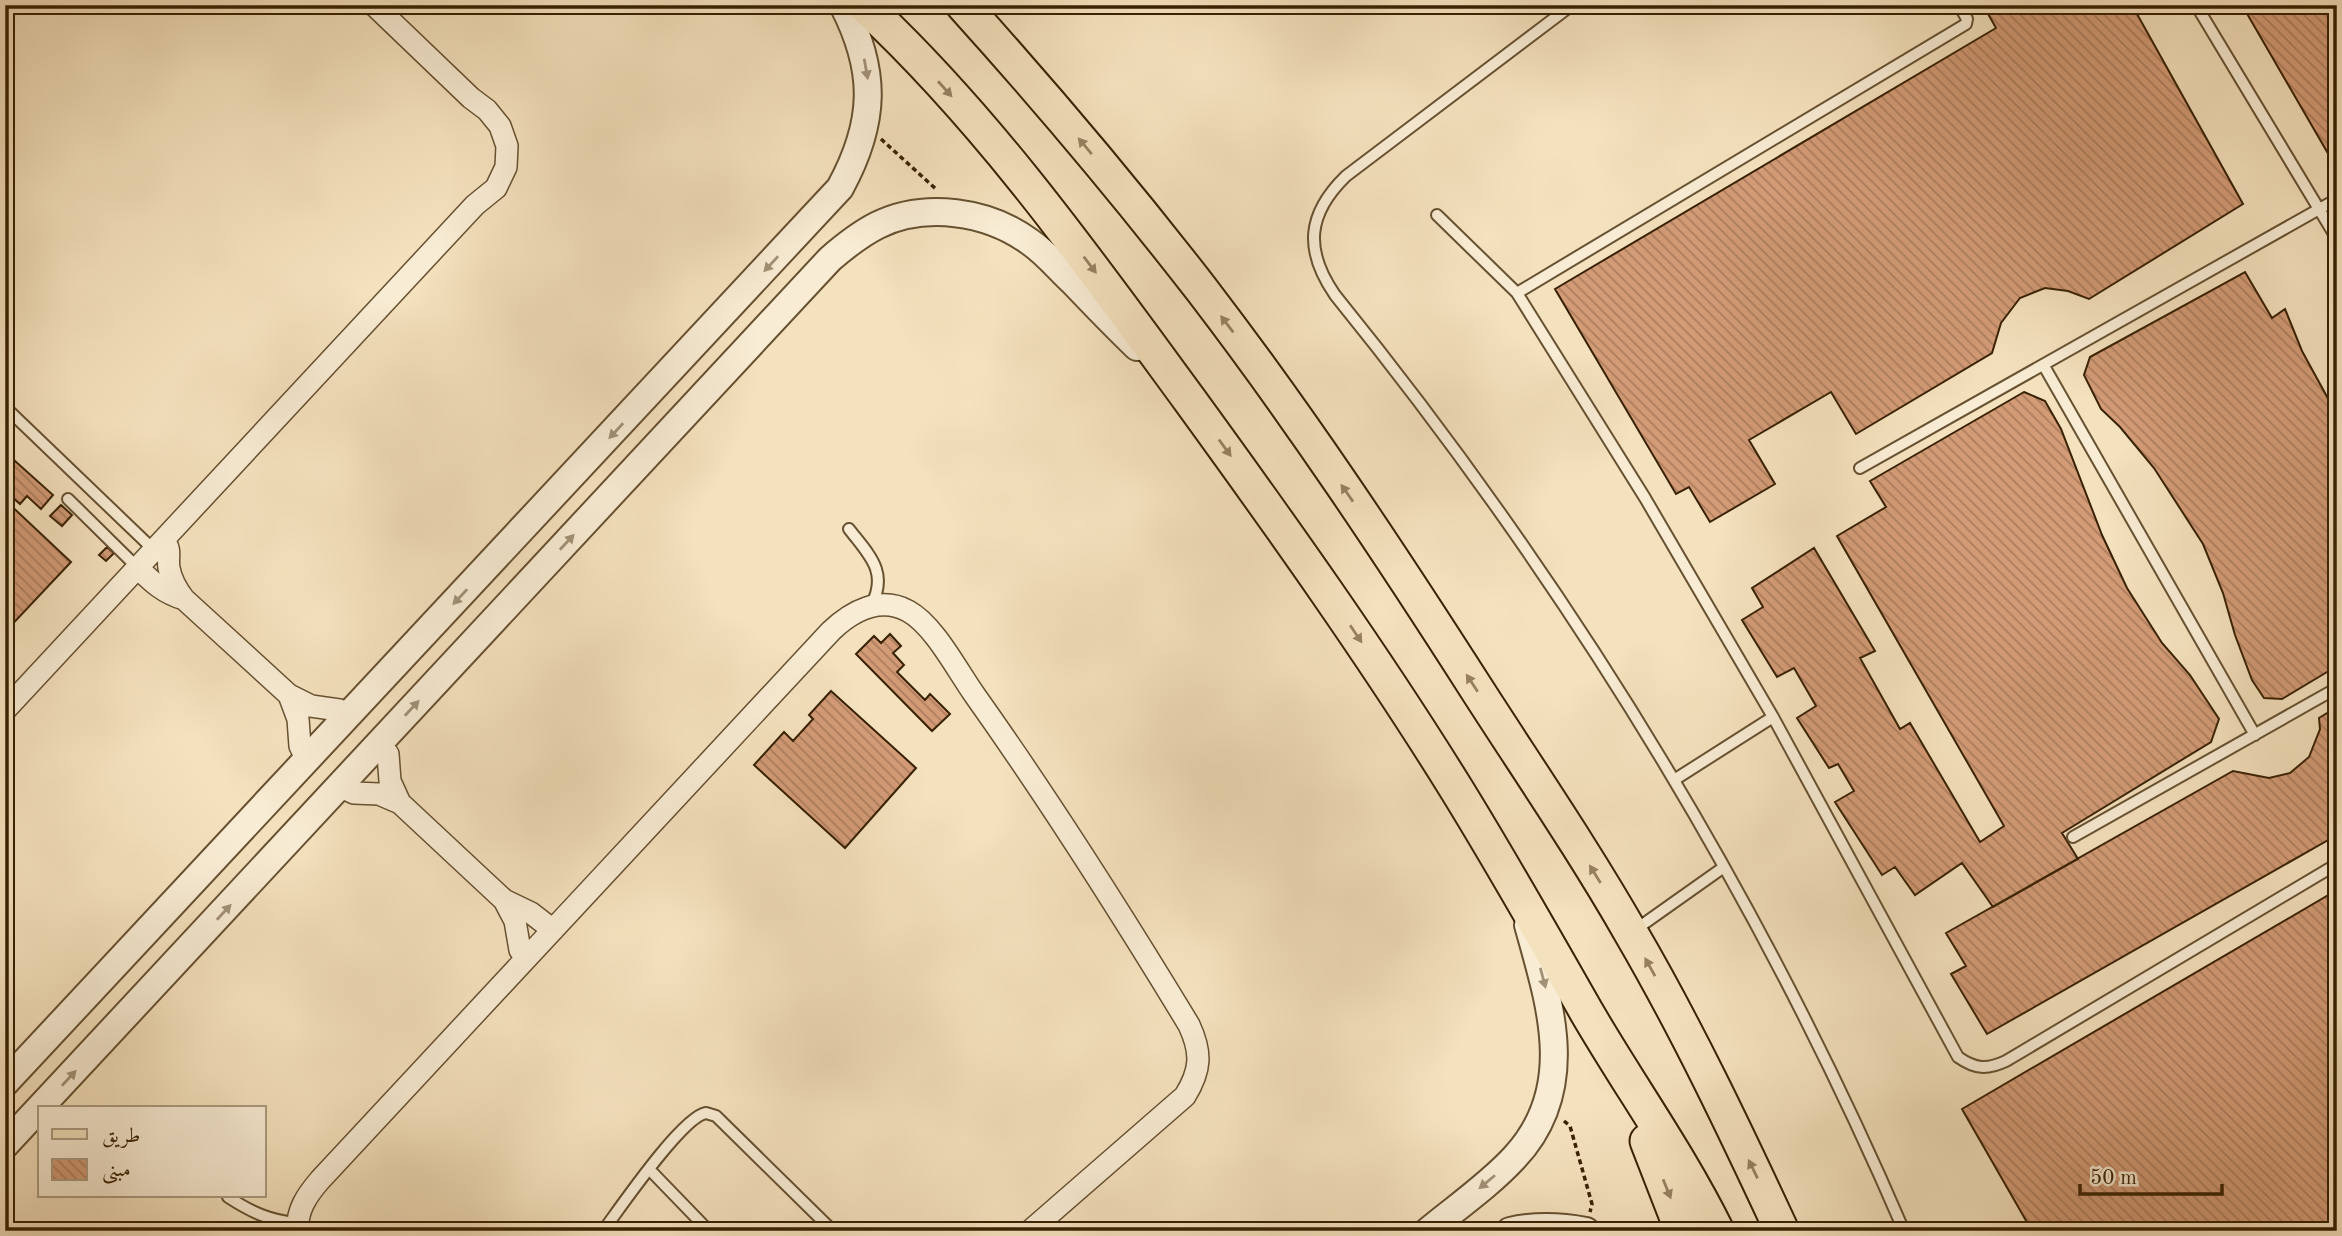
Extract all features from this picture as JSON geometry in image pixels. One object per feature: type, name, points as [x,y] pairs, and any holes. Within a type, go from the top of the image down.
[{"type":"main road","points":[[864,5],[934,76],[1010,164],[1066,234],[1275,517],[1393,690],[1518,889],[1589,1015],[1665,1137],[1717,1231]]},
{"type":"main road","points":[[963,5],[1134,205],[1268,379],[1393,560],[1631,932],[1717,1094],[1782,1231]]},
{"type":"main road","points":[[1589,1015],[1631,1105],[1682,1231]]},
{"type":"street","points":[[5,710],[475,205],[496,188],[502,178],[508,156],[500,126],[487,110],[471,98],[374,5]]},
{"type":"street","points":[[5,1083],[840,187],[854,162],[868,107],[868,79],[863,51],[843,5]]},
{"type":"street","points":[[42,1106],[830,259],[853,239],[880,224],[909,215],[940,212],[972,215],[1003,225],[1030,242],[1190,401]]},
{"type":"street","points":[[159,546],[169,551],[168,562],[173,582],[184,599],[289,695],[311,706],[339,710],[350,715]]},
{"type":"street","points":[[138,568],[160,589],[184,599]]},
{"type":"street","points":[[297,1227],[301,1207],[309,1192],[831,631],[850,615],[871,606],[889,605],[907,611],[922,621],[933,636],[1065,828],[1149,959],[1197,1042],[1199,1061],[1195,1080],[1185,1096],[1030,1231]]},
{"type":"street","points":[[289,695],[300,731],[300,746],[307,760]]},
{"type":"street","points":[[379,743],[388,754],[390,780],[400,803]]},
{"type":"street","points":[[341,787],[354,793],[379,794],[400,803],[504,900],[531,914],[553,930]]},
{"type":"street","points":[[1428,1231],[1515,1157],[1533,1133],[1546,1106],[1555,1056],[1552,1016],[1518,889]]},
{"type":"street","points":[[504,900],[515,921],[520,950],[526,958]]},
{"type":"street","points":[[5,1145],[38,1110]]},
{"type":"street","points":[[1510,1231],[1527,1227],[1556,1226],[1586,1231]]},
{"type":"lane","points":[[1572,5],[1338,183],[1330,191],[1319,211],[1314,233],[1315,256],[1322,277],[1424,408],[1518,538],[1578,626],[1674,780],[1794,996],[1905,1231]]},
{"type":"lane","points":[[1517,293],[1966,24],[1968,20],[1959,5]]},
{"type":"lane","points":[[2196,5],[2337,239]]},
{"type":"lane","points":[[1860,468],[2337,199]]},
{"type":"lane","points":[[1437,215],[1517,293],[1645,498],[1773,717],[1958,1057],[1981,1068],[1994,1067],[2006,1061],[2337,864]]},
{"type":"lane","points":[[2044,366],[2255,734]]},
{"type":"lane","points":[[5,407],[159,546]]},
{"type":"lane","points":[[68,499],[138,568]]},
{"type":"lane","points":[[849,529],[877,569],[877,595],[871,606]]},
{"type":"lane","points":[[2073,837],[2337,688]]},
{"type":"lane","points":[[1674,780],[1773,717]]},
{"type":"lane","points":[[1631,932],[1724,867]]},
{"type":"lane","points":[[603,1231],[649,1169],[693,1119],[701,1114],[711,1114],[833,1231]]},
{"type":"lane","points":[[649,1169],[709,1231]]},
{"type":"lane","points":[[230,1198],[256,1214],[297,1227]]},
{"type":"path","points":[[862,135],[884,139],[940,192],[940,212]]},
{"type":"path","points":[[1546,1106],[1570,1126],[1592,1204],[1586,1231]]},
{"type":"building","points":[[1983,5],[2132,5],[2243,204],[2089,299],[2068,291],[2045,288],[2020,298],[2001,323],[1992,353],[1856,434],[1831,392],[1749,440],[1775,484],[1710,522],[1689,487],[1676,494],[1555,289],[1996,28]]},
{"type":"building","points":[[2242,5],[2324,5],[2337,27],[2337,169]]},
{"type":"building","points":[[2245,272],[2272,318],[2285,309],[2302,351],[2337,415],[2337,666],[2282,699],[2264,698],[2252,680],[2223,593],[2203,544],[2154,468],[2120,427],[2101,409],[2084,375],[2090,357]]},
{"type":"building","points":[[2024,392],[2045,401],[2061,429],[2102,535],[2127,588],[2162,643],[2190,675],[2219,719],[2211,742],[2062,833],[2078,859],[1993,907],[1962,863],[1915,895],[1895,867],[1882,875],[1835,802],[1854,791],[1838,764],[1829,768],[1797,718],[1816,706],[1794,668],[1777,677],[1742,620],[1763,607],[1752,588],[1814,548],[1875,651],[1860,658],[1900,729],[1910,723],[1980,842],[2004,826],[1837,536],[1886,507],[1870,481]]},
{"type":"building","points":[[5,452],[53,495],[41,509],[27,496],[20,504],[5,491]]},
{"type":"building","points":[[5,500],[71,562],[5,632]]},
{"type":"building","points":[[61,505],[72,515],[62,526],[50,516]]},
{"type":"building","points":[[107,547],[114,553],[106,561],[99,555]]},
{"type":"building","points":[[890,634],[901,646],[893,653],[904,665],[897,672],[925,700],[930,694],[950,714],[932,731],[856,654],[874,636],[881,643]]},
{"type":"building","points":[[831,691],[916,768],[845,848],[754,765],[784,732],[793,741],[813,719],[809,715]]},
{"type":"building","points":[[2337,707],[2337,835],[1987,1034],[1951,974],[1966,966],[1946,933],[2233,771],[2269,778],[2290,773],[2309,757],[2320,729],[2319,718]]},
{"type":"building","points":[[2337,890],[2337,1231],[2032,1231],[1962,1109]]}]
